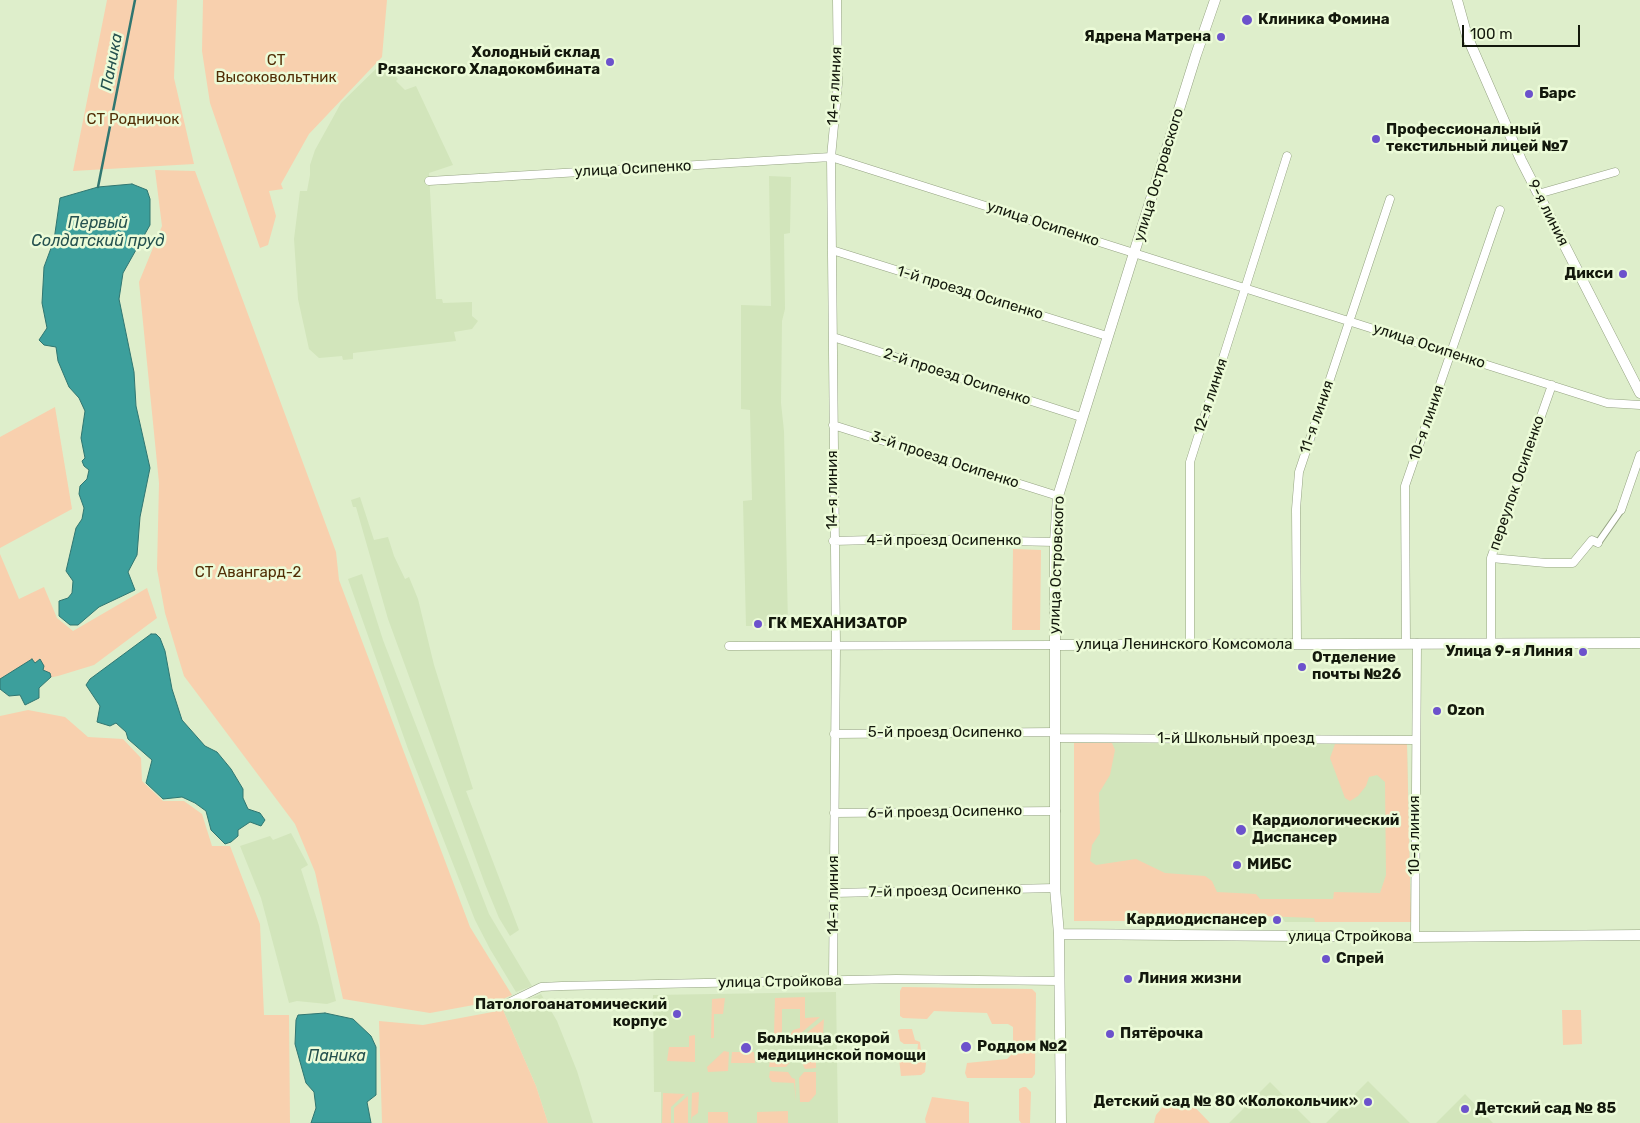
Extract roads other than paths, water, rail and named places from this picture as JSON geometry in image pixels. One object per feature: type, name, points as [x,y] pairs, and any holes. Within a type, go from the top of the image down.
[{"type":"street","name":"14-я линия","points":[[833,981],[836,646],[833,541],[833,337],[830,157],[838,83],[837,0]]},
{"type":"street","name":"улица Островского","points":[[1061,1123],[1059,934],[1056,888],[1054,645],[1055,542],[1058,496],[1081,416],[1215,0]]},
{"type":"street","name":"9-я линия","points":[[1457,0],[1467,36],[1521,160],[1640,393]]},
{"type":"street","name":"12-я линия","points":[[1190,645],[1190,462],[1287,156]]},
{"type":"street","name":"улица Осипенко","points":[[429,181],[830,157],[1607,402],[1640,405]]},
{"type":"street","points":[[1538,194],[1615,172]]},
{"type":"street","name":"11-я линия","points":[[1297,644],[1296,509],[1299,472],[1390,199]]},
{"type":"street","name":"10-я линия","points":[[1406,644],[1405,486],[1500,210]]},
{"type":"street","name":"1-й проезд Осипенко","points":[[832,250],[1108,336]]},
{"type":"street","name":"2-й проезд Осипенко","points":[[833,337],[1081,416]]},
{"type":"street","name":"переулок Осипенко","points":[[1490,643],[1491,558],[1552,385]]},
{"type":"street","name":"3-й проезд Осипенко","points":[[833,425],[1058,496]]},
{"type":"street","points":[[1491,558],[1546,563],[1573,562],[1592,540],[1598,543],[1621,510],[1640,455]]},
{"type":"street","name":"4-й проезд Осипенко","points":[[833,541],[913,539],[1055,542]]},
{"type":"street","name":"улица Ленинского Комсомола","points":[[728,646],[1640,643]]},
{"type":"street","name":"10-я линия","points":[[1415,937],[1417,644]]},
{"type":"street","name":"5-й проезд Осипенко","points":[[834,734],[1055,735]]},
{"type":"street","name":"1-й Школьный проезд","points":[[1055,735],[1416,740]]},
{"type":"street","name":"6-й проезд Осипенко","points":[[834,813],[1056,811]]},
{"type":"street","name":"7-й проезд Осипенко","points":[[834,893],[1056,888]]},
{"type":"street","name":"улица Стройкова","points":[[1059,934],[1415,937],[1640,935]]},
{"type":"street","name":"улица Стройкова","points":[[506,1004],[541,987],[548,986],[896,979],[1058,981]]},
{"type":"water","name":"Первый Солдатский пруд","points":[[132,184],[147,190],[150,199],[150,225],[123,273],[119,299],[134,372],[136,406],[150,468],[140,517],[137,555],[128,572],[135,590],[99,607],[78,625],[70,625],[59,616],[59,601],[68,598],[72,593],[73,581],[66,571],[76,528],[82,519],[84,508],[79,494],[80,486],[87,479],[89,470],[82,461],[85,458],[81,438],[85,411],[79,398],[69,387],[58,361],[56,347],[44,345],[39,340],[47,328],[42,303],[44,267],[54,240],[60,198],[98,187]]},
{"type":"water","points":[[151,634],[156,634],[160,638],[165,651],[172,689],[182,720],[205,746],[217,752],[231,769],[243,789],[243,798],[248,809],[260,813],[265,820],[261,826],[250,822],[238,830],[238,836],[231,842],[225,844],[211,830],[206,811],[195,803],[182,797],[163,799],[146,783],[152,760],[128,739],[126,732],[116,723],[110,726],[97,722],[100,706],[86,685],[90,679]]},
{"type":"water","points":[[32,659],[35,663],[40,659],[44,666],[43,670],[50,673],[51,677],[39,688],[39,698],[25,705],[20,695],[9,696],[0,689],[0,679]]},
{"type":"water","name":"Паника","points":[[325,1013],[353,1019],[371,1036],[376,1047],[376,1095],[367,1102],[371,1123],[311,1123],[316,1108],[314,1092],[306,1083],[295,1044],[296,1020],[298,1015]]},
{"type":"waterway","name":"Паника","points":[[98,187],[135,0]]},
{"type":"place","name":"Клиника Фомина","points":[[1247,20]]},
{"type":"place","name":"Ядрена Матрена","points":[[1221,37]]},
{"type":"place","name":"Холодный склад Рязанского Хладокомбината","points":[[610,62]]},
{"type":"place","name":"Барс","points":[[1529,94]]},
{"type":"place","name":"Профессиональный текстильный лицей №7","points":[[1376,139]]},
{"type":"place","name":"Дикси","points":[[1623,274]]},
{"type":"place","name":"ГК МЕХАНИЗАТОР","points":[[758,624]]},
{"type":"place","name":"Улица 9-я Линия","points":[[1583,652]]},
{"type":"place","name":"Отделение почты №26","points":[[1302,667]]},
{"type":"place","name":"Ozon","points":[[1437,711]]},
{"type":"place","name":"Кардиологический Диспансер","points":[[1241,830]]},
{"type":"place","name":"МИБС","points":[[1237,865]]},
{"type":"place","name":"Кардиодиспансер","points":[[1277,920]]},
{"type":"place","name":"Спрей","points":[[1326,959]]},
{"type":"place","name":"Линия жизни","points":[[1128,979]]},
{"type":"place","name":"Патологоанатомический корпус","points":[[677,1014]]},
{"type":"place","name":"Пятёрочка","points":[[1110,1034]]},
{"type":"place","name":"Роддом №2","points":[[966,1047]]},
{"type":"place","name":"Больница скорой медицинской помощи","points":[[746,1048]]},
{"type":"place","name":"Детский сад № 80 «Колокольчик»","points":[[1368,1102]]},
{"type":"place","name":"Детский сад № 85","points":[[1465,1109]]},
{"type":"park label","name":"СТ Высоковольтник","points":[[276,70]]},
{"type":"park label","name":"СТ Родничок","points":[[133,120]]},
{"type":"park label","name":"СТ Авангард-2","points":[[248,573]]}]
